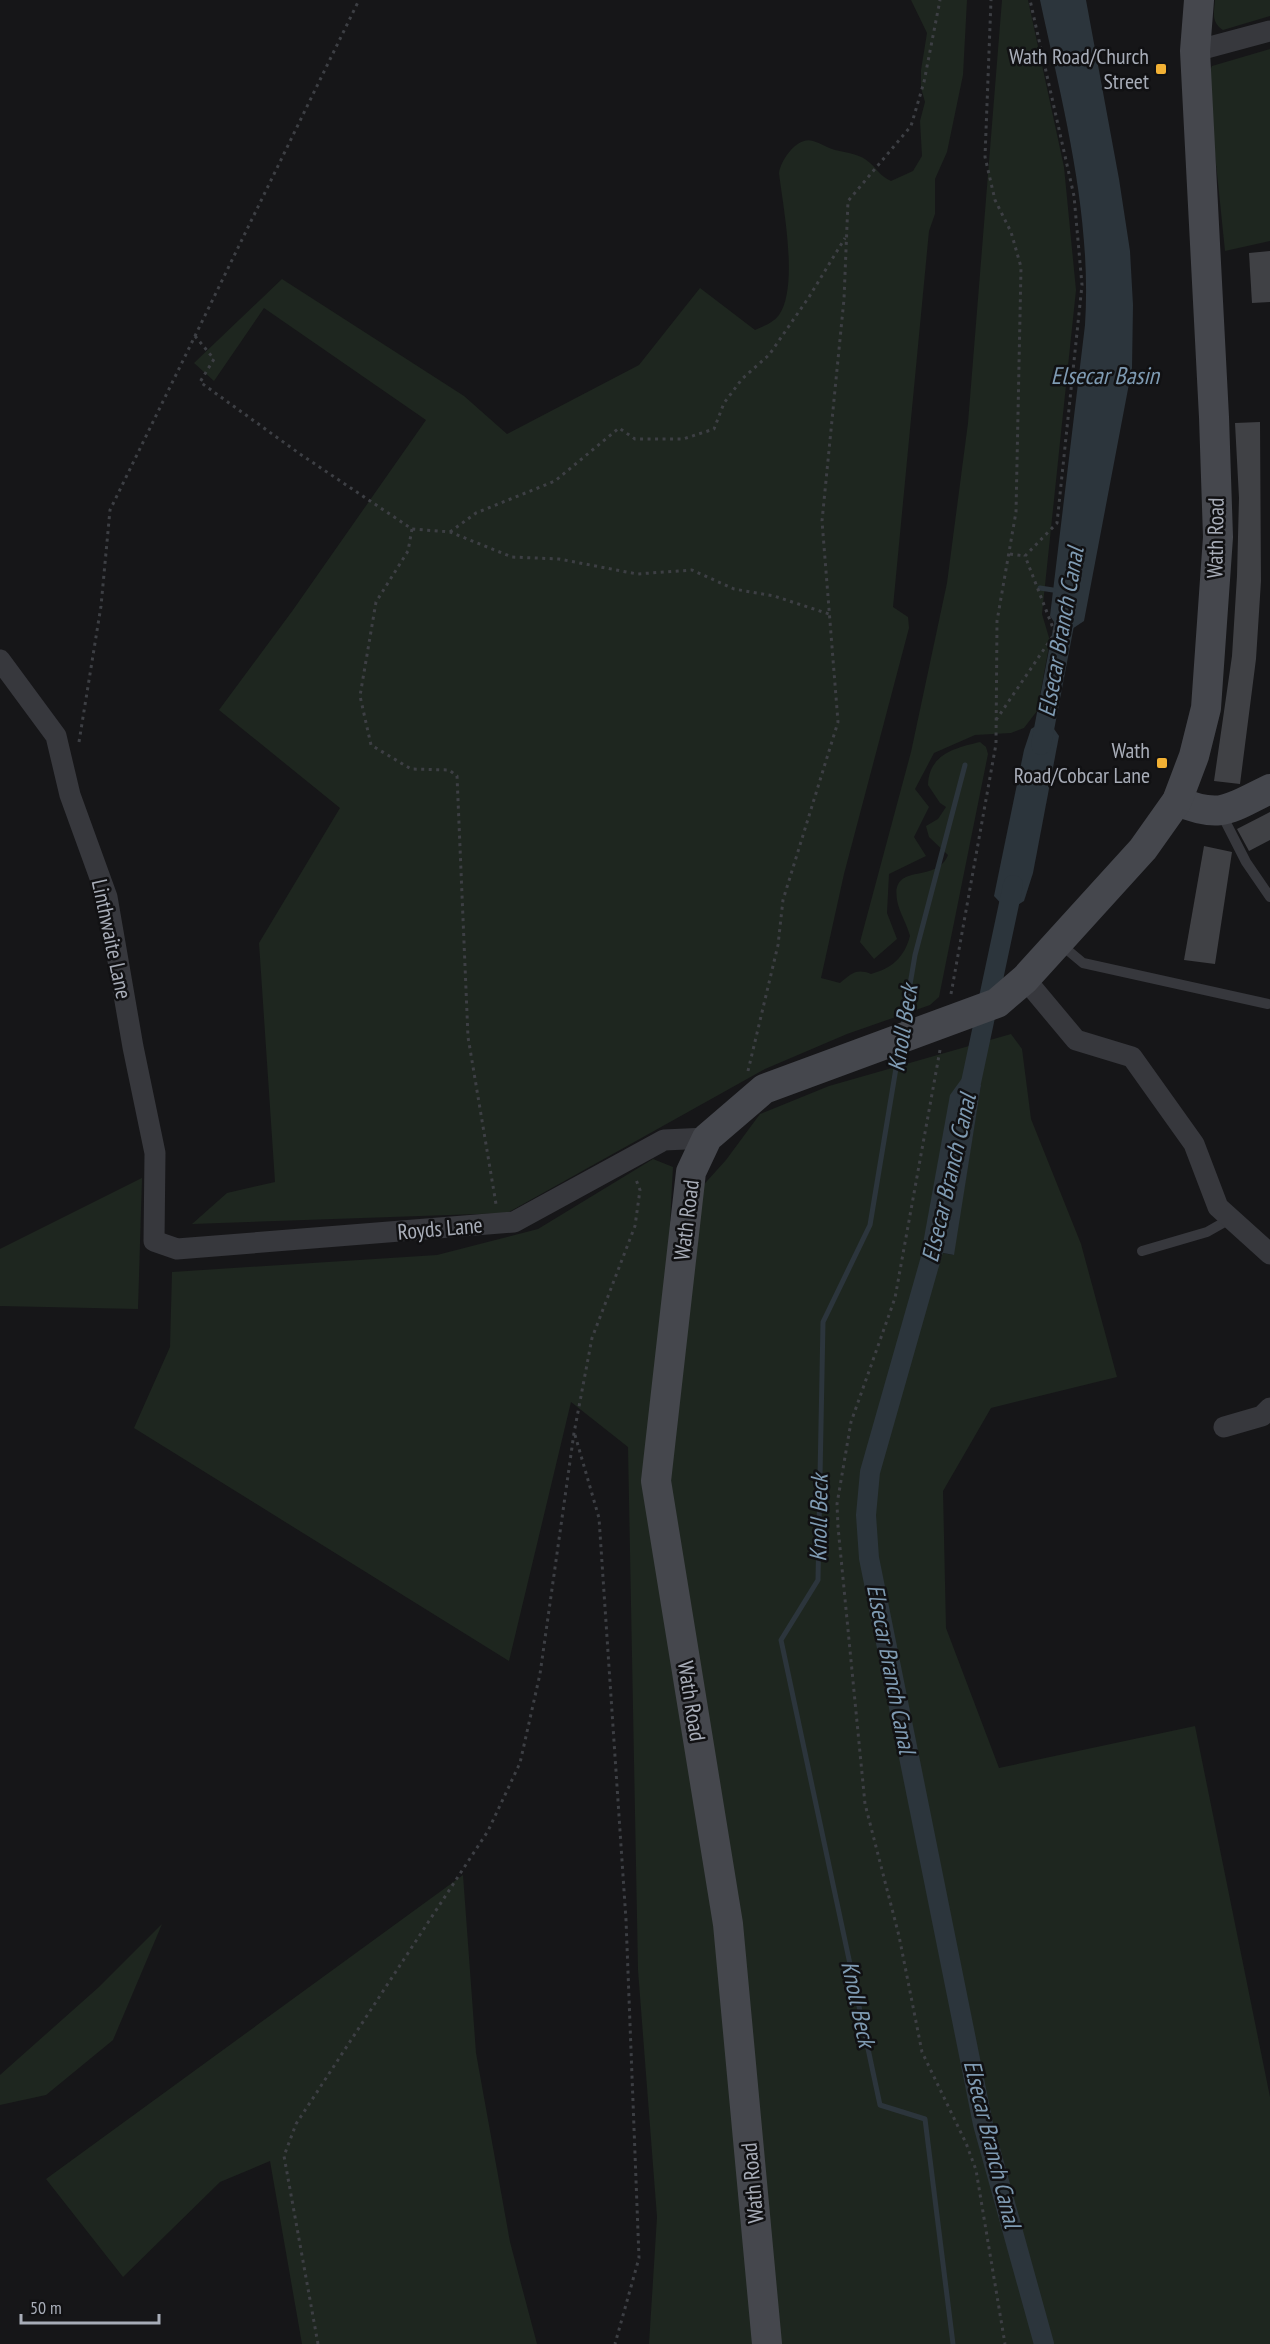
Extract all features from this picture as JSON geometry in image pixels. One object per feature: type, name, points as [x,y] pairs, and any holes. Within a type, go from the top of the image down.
[{"type":"main road","name":"Wath Road","points":[[767,2344],[728,1924],[656,1481],[691,1172],[707,1138],[764,1089],[997,1002],[1025,978],[1143,849],[1177,801],[1194,756],[1206,708],[1218,537],[1195,51],[1199,0]]},
{"type":"main road","points":[[1177,801],[1199,810],[1221,813],[1270,789]]},
{"type":"street","points":[[1195,51],[1270,31]]},
{"type":"street","name":"Linthwaite Lane","points":[[0,660],[56,736],[70,795],[107,897],[133,1047],[155,1153],[154,1241]]},
{"type":"street","points":[[1025,978],[1076,1040],[1132,1057],[1194,1144],[1218,1208],[1270,1254]]},
{"type":"street","name":"Royds Lane","points":[[154,1241],[177,1249],[514,1222],[664,1140],[707,1138]]},
{"type":"street","points":[[1224,1427],[1262,1416],[1270,1408]]},
{"type":"lane","points":[[1221,813],[1246,862],[1270,897]]},
{"type":"lane","points":[[1058,942],[1083,963],[1268,1004]]},
{"type":"lane","points":[[1142,1251],[1207,1232],[1230,1219]]},
{"type":"path","points":[[78,748],[101,606],[110,510],[359,0]]},
{"type":"path","points":[[738,1109],[778,945],[783,900],[838,722],[822,521],[844,300],[848,201],[911,126],[924,82],[940,0]]},
{"type":"path","points":[[991,0],[985,158],[995,200],[1011,232],[1021,267],[1016,501],[1010,554],[997,621],[996,744],[943,1022],[895,1298],[851,1422],[837,1504],[865,1804],[899,1936],[922,2052],[966,2143],[976,2170],[1005,2344]]},
{"type":"path","points":[[1025,556],[1057,524],[1082,285],[1074,196],[1030,0]]},
{"type":"path","points":[[450,532],[476,513],[555,481],[619,428],[635,439],[683,440],[714,429],[724,403],[742,379],[769,355],[809,297],[846,236]]},
{"type":"path","points":[[195,336],[214,359],[200,382],[300,454],[412,529],[450,532],[512,557],[559,559],[637,574],[692,570],[734,589],[774,596],[829,614]]},
{"type":"path","points":[[412,529],[408,551],[376,602],[360,696],[371,746],[411,769],[449,770],[457,776],[468,1037],[498,1214],[496,1223]]},
{"type":"path","points":[[1010,554],[1025,556]]},
{"type":"path","points":[[996,720],[1054,633],[1025,556]]},
{"type":"path","points":[[318,2344],[284,2156],[296,2124],[488,1831],[520,1763],[540,1674],[574,1433],[592,1338],[635,1226],[640,1190],[627,1159]]},
{"type":"path","points":[[574,1433],[599,1518],[626,1920],[639,2258],[615,2344]]},
{"type":"shaded area","points":[[911,0],[967,0],[963,75],[947,152],[935,179],[935,214],[929,231],[893,607],[908,617],[909,628],[844,874],[821,978],[840,983],[854,973],[871,974],[885,969],[901,956],[910,936],[898,904],[897,888],[907,877],[934,869],[942,864],[948,855],[929,837],[926,826],[938,819],[946,807],[940,803],[928,785],[929,774],[938,759],[945,754],[980,742],[986,747],[988,754],[939,997],[930,1005],[847,1034],[765,1069],[507,1213],[192,1224],[227,1193],[275,1182],[259,943],[340,808],[219,710],[293,610],[426,420],[264,308],[214,381],[194,363],[282,279],[464,396],[507,434],[639,365],[700,288],[755,330],[765,326],[779,315],[785,302],[788,285],[788,246],[779,173],[791,150],[807,140],[816,142],[862,158],[891,181],[913,171],[922,156],[920,121],[925,102],[921,88],[921,70],[927,33]]},
{"type":"shaded area","points":[[1002,0],[1028,0],[1064,167],[1076,290],[1042,614],[1050,641],[1037,711],[1024,728],[1011,733],[975,735],[934,753],[915,789],[929,807],[914,837],[926,856],[889,874],[887,913],[897,939],[874,959],[860,942],[911,752],[947,583],[968,423]]},
{"type":"shaded area","points":[[1215,0],[1270,0],[1270,16],[1223,30],[1215,20]]},
{"type":"shaded area","points":[[1270,49],[1270,241],[1225,251],[1207,76],[1212,66]]},
{"type":"shaded area","points":[[1011,1034],[1022,1049],[1031,1119],[1081,1244],[1117,1377],[991,1408],[943,1491],[946,1628],[999,1768],[1195,1726],[1270,2097],[1270,2344],[649,2344],[657,2217],[638,1970],[628,1447],[571,1402],[509,1661],[134,1428],[170,1347],[172,1272],[437,1255],[538,1229],[653,1159],[673,1167],[670,1222],[726,1160],[760,1114],[829,1086]],"holes":[[[963,1078],[981,1085],[953,1255],[922,1249]]]},
{"type":"shaded area","points":[[142,1178],[138,1309],[0,1306],[0,1249]]},
{"type":"shaded area","points":[[463,1875],[476,2053],[510,2242],[537,2344],[302,2344],[270,2161],[220,2182],[123,2277],[46,2179]]},
{"type":"shaded area","points":[[162,1924],[113,2040],[46,2095],[0,2105],[0,2075],[99,1987]]},
{"type":"water","name":"Elsecar Basin","points":[[1040,0],[1086,0],[1119,179],[1130,251],[1133,305],[1132,368],[1084,621],[1063,635],[1050,616],[1085,325],[1086,284],[1084,242],[1074,161]]},
{"type":"water","points":[[1047,719],[1059,736],[1033,873],[1024,901],[1008,911],[994,896],[1024,750],[1031,729]]},
{"type":"water","points":[[963,1077],[981,1085],[954,1255],[922,1249],[950,1095]]},
{"type":"building","points":[[1270,251],[1270,302],[1252,303],[1249,253]]},
{"type":"building","points":[[1260,422],[1261,581],[1256,659],[1240,784],[1214,781],[1232,656],[1237,576],[1239,498],[1235,423]]},
{"type":"building","points":[[1270,812],[1270,840],[1249,851],[1237,829]]},
{"type":"building","points":[[1204,846],[1232,852],[1215,964],[1184,960]]},
{"type":"waterway","points":[[1040,588],[1053,590]]},
{"type":"waterway","name":"Elsecar Branch Canal","points":[[1041,745],[1067,609]]},
{"type":"waterway","name":"Knoll Beck","points":[[903,1026],[915,955],[965,765]]},
{"type":"waterway","name":"Elsecar Branch Canal","points":[[966,1106],[1013,885]]},
{"type":"waterway","name":"Knoll Beck","points":[[899,1050],[870,1225],[823,1322],[818,1580],[781,1640],[880,2105],[925,2119],[953,2344]]},
{"type":"waterway","name":"Elsecar Branch Canal","points":[[940,1226],[870,1472],[866,1515],[869,1558],[983,2124],[1044,2344]]},
{"type":"place","name":"Wath Road/Church Street","points":[[1161,69]]},
{"type":"place","name":"Wath Road/Cobcar Lane","points":[[1162,763]]}]
